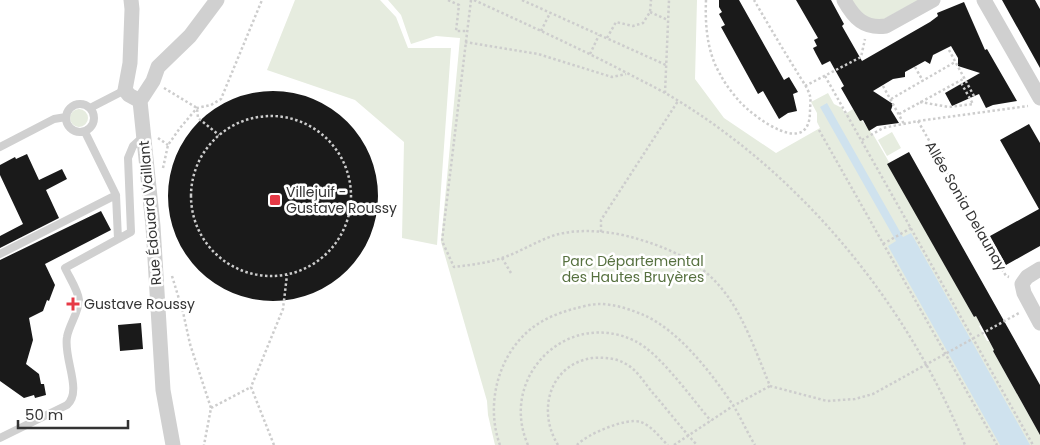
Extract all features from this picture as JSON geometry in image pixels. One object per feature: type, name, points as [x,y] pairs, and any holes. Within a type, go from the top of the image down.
[{"type":"street","points":[[130,0],[132,9],[130,63],[125,90],[129,95],[140,101],[153,81],[158,67],[190,36],[217,0]]},
{"type":"street","points":[[844,0],[861,22],[877,27],[886,26],[933,0]]},
{"type":"street","points":[[984,0],[1036,103]]},
{"type":"street","name":"Rue Édouard Vaillant","points":[[140,101],[153,226],[163,390],[173,445]]},
{"type":"street","points":[[1040,269],[1027,276],[1022,284],[1024,293],[1040,323]]},
{"type":"lane","points":[[90,108],[125,90]]},
{"type":"lane","points":[[82,104],[90,108],[93,112],[94,121],[86,132],[81,133],[71,130],[66,122],[66,117],[73,105],[82,104]]},
{"type":"lane","points":[[0,147],[54,120],[66,117]]},
{"type":"lane","points":[[86,132],[116,195],[118,239]]},
{"type":"lane","points":[[0,438],[70,402],[74,388],[66,354],[66,345],[79,298],[65,268],[131,232],[128,158],[133,146],[144,136]]},
{"type":"lane","points":[[0,254],[116,195]]},
{"type":"path","points":[[153,81],[198,108],[211,106],[221,99],[262,0]]},
{"type":"path","points":[[448,0],[459,5],[456,31],[466,32]]},
{"type":"path","points":[[770,386],[747,328],[736,307],[710,274],[671,250],[631,237],[601,232],[579,232],[555,235],[502,258],[481,264],[454,267],[442,241],[466,32],[472,0],[590,54],[665,93],[735,140],[766,166],[839,237],[894,311],[926,366],[955,421],[965,445]]},
{"type":"path","points":[[522,0],[666,65]]},
{"type":"path","points":[[607,38],[616,22],[633,26],[643,23],[650,12],[651,0]]},
{"type":"path","points":[[665,93],[669,0]]},
{"type":"path","points":[[706,0],[707,33],[710,49],[719,73],[740,102],[756,116],[782,132],[797,134],[808,126],[810,120],[810,94],[754,0]]},
{"type":"path","points":[[541,31],[550,12]]},
{"type":"path","points":[[650,12],[668,20]]},
{"type":"path","points":[[805,86],[861,57],[869,26]]},
{"type":"path","points":[[590,54],[598,35]]},
{"type":"path","points":[[465,42],[538,54],[612,77],[627,73]]},
{"type":"path","points":[[949,50],[975,98]]},
{"type":"path","points":[[891,99],[955,62]]},
{"type":"path","points":[[916,67],[923,80]]},
{"type":"path","points":[[825,76],[972,340],[1033,445]]},
{"type":"path","points":[[899,114],[965,78]]},
{"type":"path","points":[[920,102],[949,107],[973,104],[960,81]]},
{"type":"path","points":[[883,86],[904,124]]},
{"type":"path","points":[[601,232],[601,220],[679,101]]},
{"type":"path","points":[[862,140],[882,128],[1036,103]]},
{"type":"path","points":[[198,108],[198,118],[219,135]]},
{"type":"path","points":[[162,172],[168,145],[198,108]]},
{"type":"path","points":[[267,116],[293,119],[306,124],[327,140],[342,161],[350,186],[349,206],[345,225],[331,248],[322,257],[311,265],[287,274],[260,275],[236,268],[214,253],[199,231],[192,206],[192,180],[202,155],[219,135],[236,125],[254,118],[267,116]]},
{"type":"path","name":"Allée Sonia Delaunay","points":[[918,121],[1006,276],[1022,284]]},
{"type":"path","points":[[819,130],[997,445]]},
{"type":"path","points":[[883,244],[911,228]]},
{"type":"path","points":[[502,258],[511,273]]},
{"type":"path","points":[[170,270],[210,408],[204,445]]},
{"type":"path","points":[[210,408],[251,387],[283,309],[287,274]]},
{"type":"path","points":[[500,445],[494,423],[495,392],[498,378],[510,353],[540,322],[565,311],[599,304],[624,308],[648,317],[668,330],[695,355],[733,406],[755,445]]},
{"type":"path","points":[[674,445],[733,406],[770,386],[827,401],[855,399],[874,394],[1016,315]]},
{"type":"path","points":[[528,445],[520,408],[532,370],[549,349],[569,339],[589,333],[608,333],[620,336],[635,341],[648,349],[711,421]]},
{"type":"path","points":[[558,445],[547,414],[547,404],[552,389],[560,376],[574,364],[599,358],[616,360],[633,369],[697,445]]},
{"type":"path","points":[[251,387],[274,445]]},
{"type":"path","points":[[577,445],[584,438],[626,421],[636,421],[647,425],[668,445]]},
{"type":"green space","points":[[295,0],[380,0],[396,17],[408,48],[451,48],[437,245],[402,238],[404,142],[355,100],[267,70]]},
{"type":"green space","name":"Parc Départemental des Hautes Bruyères","points":[[388,0],[697,0],[695,79],[724,118],[776,153],[820,128],[817,122],[817,113],[811,102],[828,93],[834,104],[842,108],[845,114],[853,109],[874,136],[974,317],[976,316],[981,325],[979,326],[987,341],[989,341],[1035,426],[1040,430],[1040,445],[495,445],[488,415],[487,401],[441,242],[460,38],[436,36],[411,44],[401,15]]},
{"type":"green space","points":[[850,0],[919,0],[882,20],[864,18]]},
{"type":"green space","points":[[79,109],[85,112],[88,118],[85,124],[79,127],[73,124],[70,118],[73,112]]},
{"type":"green space","points":[[892,132],[901,148],[887,156],[878,140]]},
{"type":"water","points":[[827,103],[903,237],[911,233],[1030,445],[1000,445],[888,246],[896,241],[820,107]]},
{"type":"building","points":[[719,0],[739,0],[784,80],[789,77],[798,92],[793,94],[797,111],[788,113],[779,119],[763,91],[758,94],[721,27],[725,25],[719,14],[722,12],[719,7]]},
{"type":"building","points":[[796,0],[831,0],[844,24],[842,26],[862,61],[930,22],[938,16],[937,13],[964,2],[985,50],[987,49],[1017,101],[986,108],[979,94],[952,106],[945,93],[980,73],[958,66],[958,58],[951,46],[933,55],[930,64],[925,61],[905,72],[905,77],[893,79],[873,91],[893,104],[891,110],[899,123],[877,126],[869,131],[863,120],[860,121],[841,88],[844,86],[830,61],[822,65],[813,48],[817,46],[814,40],[818,38]]},
{"type":"building","points":[[1002,0],[1035,0],[1040,9],[1040,68]]},
{"type":"building","name":"Villejuif - Gustave Roussy","points":[[273,91],[293,93],[313,99],[331,109],[347,122],[360,138],[370,156],[376,176],[378,196],[376,216],[370,236],[360,254],[347,270],[331,283],[313,293],[293,299],[273,301],[253,299],[233,293],[215,283],[199,270],[186,254],[176,236],[170,216],[168,196],[170,176],[176,156],[186,138],[199,122],[215,109],[233,99],[253,93]]},
{"type":"building","points":[[1029,124],[1040,143],[1040,246],[1006,265],[990,236],[1039,209],[1000,140]]},
{"type":"building","points":[[909,152],[1040,385],[1040,435],[993,351],[976,316],[974,317],[887,164]]},
{"type":"building","points":[[27,154],[39,180],[62,169],[67,179],[46,190],[59,218],[0,248],[0,236],[23,224],[0,175],[0,165],[15,157],[16,159]]},
{"type":"building","points":[[101,211],[111,230],[45,264],[55,285],[43,311],[29,318],[33,340],[26,364],[39,374],[41,384],[44,384],[46,395],[35,398],[34,395],[24,398],[0,381],[0,260]]},
{"type":"building","points":[[141,323],[143,349],[120,351],[118,325]]},
{"type":"place","name":"Villejuif - Gustave Roussy","points":[[275,200]]},
{"type":"place","name":"Gustave Roussy","points":[[73,304]]}]
